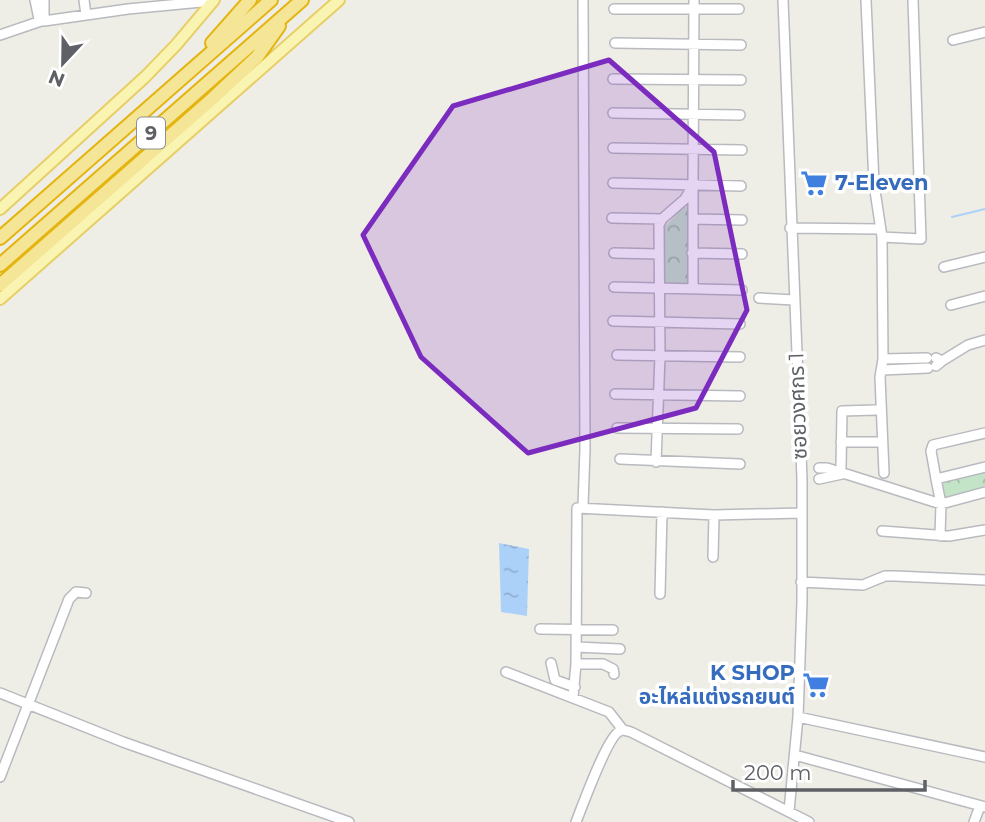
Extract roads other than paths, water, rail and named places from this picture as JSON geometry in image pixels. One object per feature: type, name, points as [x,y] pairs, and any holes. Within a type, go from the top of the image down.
[{"type":"highway","points":[[187,73],[250,0]]},
{"type":"highway","name":"9","points":[[0,238],[271,0]]},
{"type":"highway","name":"9","points":[[0,265],[302,0]]},
{"type":"highway","points":[[0,285],[257,57],[285,15]]},
{"type":"highway","points":[[29,240],[86,209]]},
{"type":"main road","points":[[0,299],[339,0]]},
{"type":"main road","points":[[0,209],[151,72],[213,1]]},
{"type":"street","points":[[35,0],[42,21]]},
{"type":"street","points":[[42,21],[44,0]]},
{"type":"street","points":[[84,0],[86,15]]},
{"type":"street","points":[[583,0],[583,506]]},
{"type":"street","name":"ซอยวงศกร 1","points":[[783,0],[802,479],[798,717],[789,811]]},
{"type":"street","points":[[866,0],[874,184],[881,233],[884,473]]},
{"type":"street","points":[[790,228],[881,233],[921,240],[913,0]]},
{"type":"street","points":[[0,35],[42,21],[141,4],[213,1]]},
{"type":"street","points":[[614,9],[644,4],[709,4],[739,9]]},
{"type":"street","points":[[693,289],[694,4]]},
{"type":"street","points":[[953,40],[985,32]]},
{"type":"street","points":[[615,43],[741,45]]},
{"type":"street","points":[[613,79],[741,80]]},
{"type":"street","points":[[613,113],[740,115]]},
{"type":"street","points":[[613,148],[742,150]]},
{"type":"street","points":[[613,183],[741,186]]},
{"type":"street","points":[[656,462],[660,356],[659,225],[662,219],[685,199],[692,185]]},
{"type":"street","points":[[612,218],[662,219]]},
{"type":"street","points":[[693,219],[742,220]]},
{"type":"street","points":[[614,253],[659,254]]},
{"type":"street","points":[[692,253],[741,254]]},
{"type":"street","points":[[944,267],[985,257]]},
{"type":"street","points":[[614,287],[741,290]]},
{"type":"street","points":[[951,304],[985,296]]},
{"type":"street","points":[[759,298],[794,300]]},
{"type":"street","points":[[613,321],[740,324]]},
{"type":"street","points":[[881,370],[934,362],[968,345],[985,340]]},
{"type":"street","points":[[617,355],[740,357]]},
{"type":"street","points":[[883,359],[934,362]]},
{"type":"street","points":[[615,394],[740,396]]},
{"type":"street","points":[[840,473],[842,411],[876,410]]},
{"type":"street","points":[[617,428],[738,429]]},
{"type":"street","points":[[940,536],[941,504],[931,450],[933,445],[985,433]]},
{"type":"street","points":[[842,442],[877,442]]},
{"type":"street","points":[[620,459],[740,464]]},
{"type":"street","points":[[936,479],[985,467]]},
{"type":"street","points":[[801,468],[827,468],[941,504],[985,492]]},
{"type":"street","points":[[802,479],[816,479],[840,473]]},
{"type":"street","points":[[574,692],[576,508],[583,506],[714,515],[801,513]]},
{"type":"street","points":[[660,594],[662,512]]},
{"type":"street","points":[[713,557],[714,515]]},
{"type":"street","points":[[882,531],[940,536],[985,530]]},
{"type":"street","points":[[801,582],[863,585],[885,576],[985,580]]},
{"type":"street","points":[[0,777],[69,599],[76,592],[86,593]]},
{"type":"street","points":[[540,629],[613,630]]},
{"type":"street","points":[[576,647],[620,649]]},
{"type":"street","points":[[551,663],[555,680],[609,712],[623,730]]},
{"type":"street","points":[[576,664],[603,664],[613,669],[614,674]]},
{"type":"street","points":[[506,673],[574,692]]},
{"type":"street","points":[[0,693],[124,742],[349,822]]},
{"type":"street","points":[[798,717],[985,757]]},
{"type":"street","points":[[576,822],[609,743],[618,731],[623,730],[809,822]]},
{"type":"street","points":[[795,755],[982,807],[974,822]]},
{"type":"water","points":[[499,543],[529,549],[527,616],[501,612]]},
{"type":"waterway","points":[[952,217],[985,209]]},
{"type":"place","name":"7-Eleven","points":[[814,183]]},
{"type":"place","name":"K SHOP อะไหล่แต่งรถยนต์","points":[[816,685]]}]
